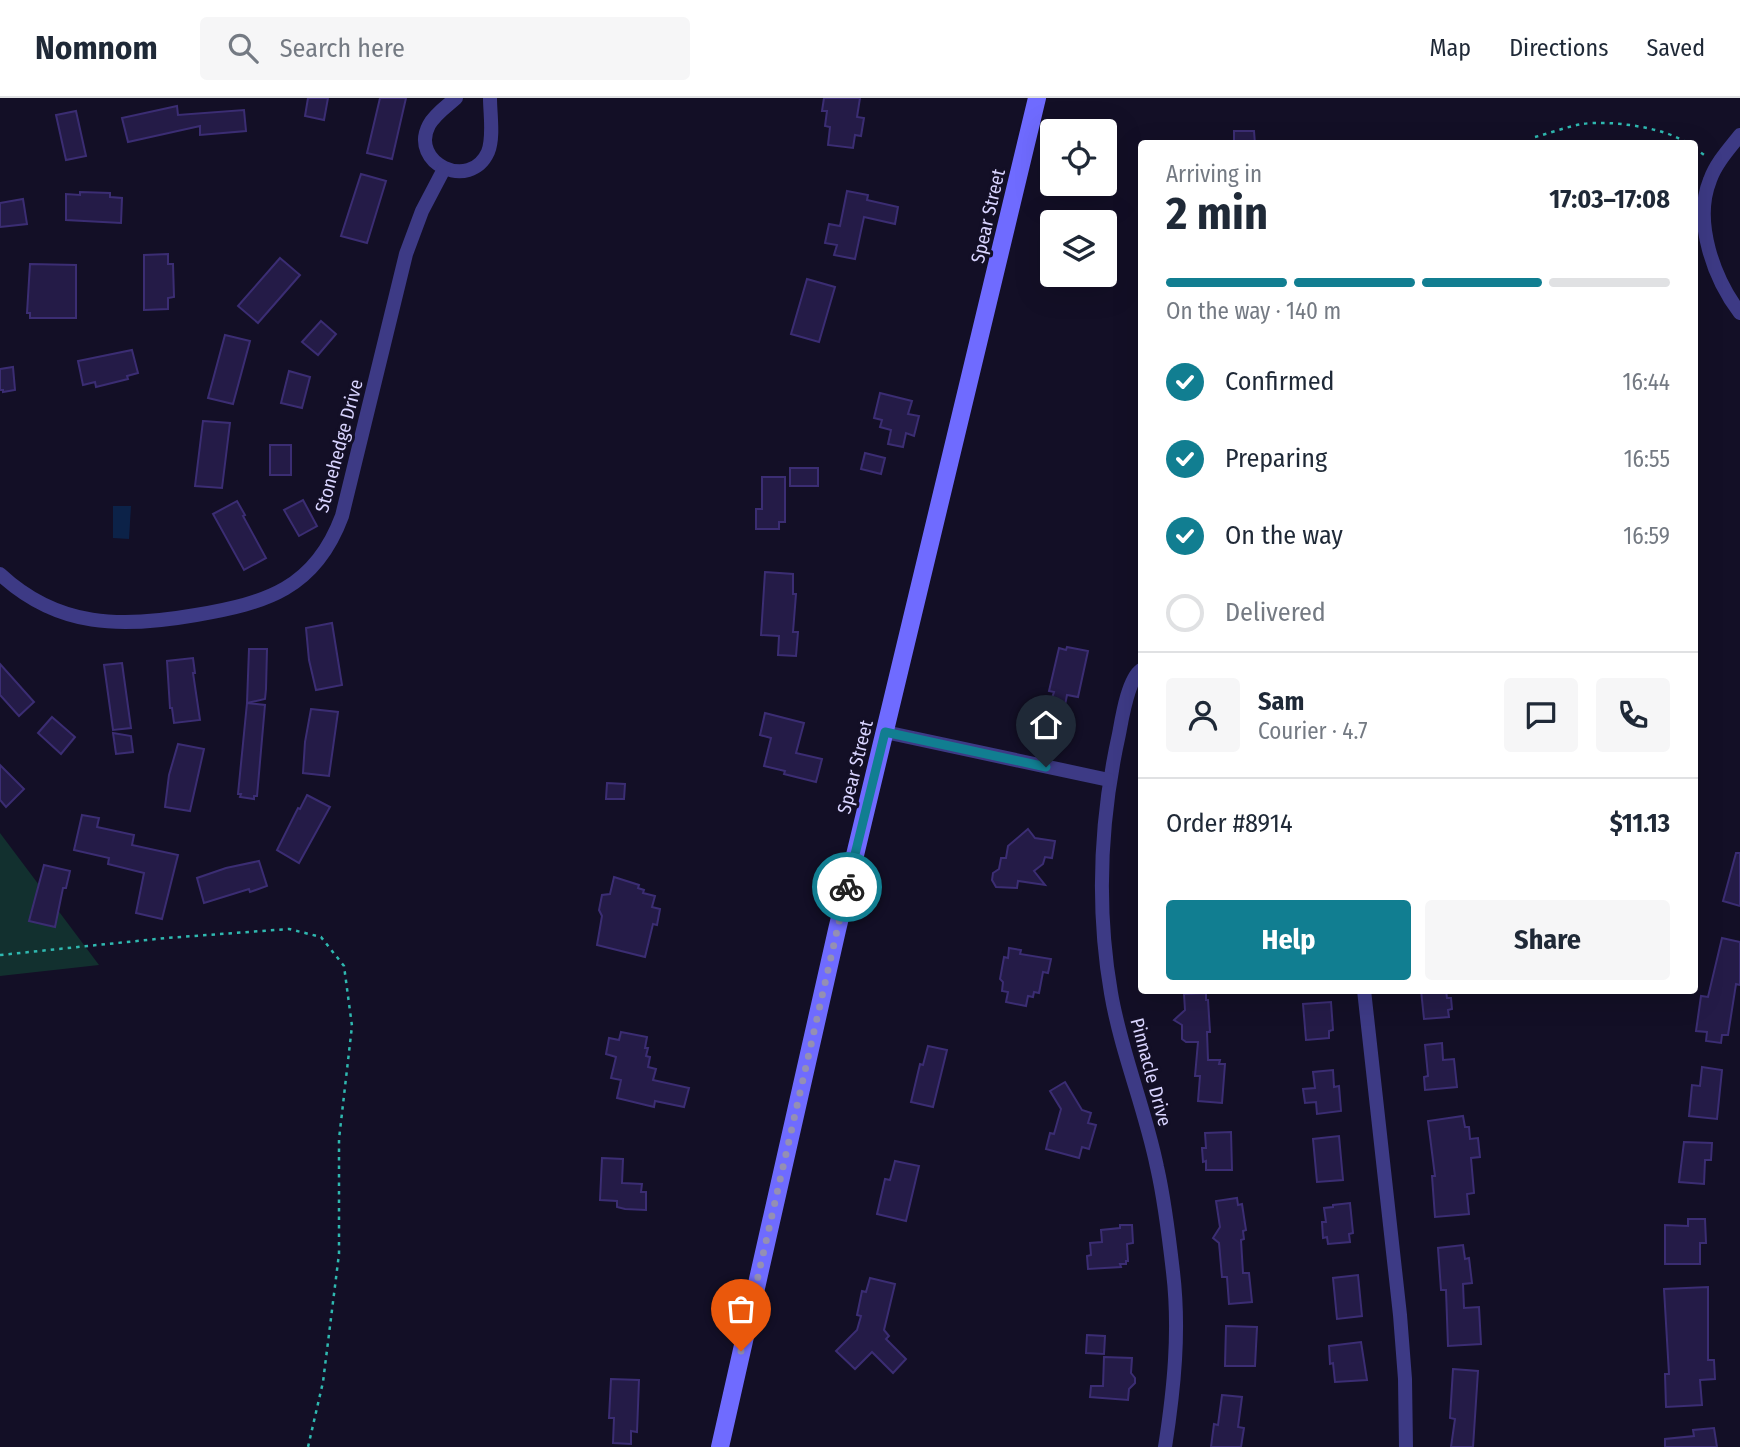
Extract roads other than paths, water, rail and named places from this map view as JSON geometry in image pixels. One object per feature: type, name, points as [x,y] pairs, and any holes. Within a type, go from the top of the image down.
[{"type":"main road","name":"Spear Street","points":[[720,1447],[780,1173],[1038,98]]},
{"type":"street","points":[[456,98],[435,117],[426,135],[430,155],[444,169],[465,171],[477,165],[486,155],[490,141],[490,98]]},
{"type":"street","points":[[1740,135],[1710,179],[1703,204],[1708,244],[1715,266],[1740,313]]},
{"type":"street","name":"Stonehedge Drive","points":[[0,574],[29,598],[66,615],[130,623],[172,619],[253,603],[271,597],[308,571],[331,541],[342,516],[406,254],[422,211],[444,169]]},
{"type":"street","name":"Pinnacle Drive","points":[[1138,672],[1125,704],[1109,780],[1101,891],[1104,946],[1111,996],[1157,1167],[1174,1274],[1174,1384],[1164,1447]]},
{"type":"street","points":[[885,732],[1109,780]]},
{"type":"street","points":[[1364,994],[1400,1315],[1406,1447]]},
{"type":"water","points":[[113,506],[131,506],[129,539],[113,538]]}]
